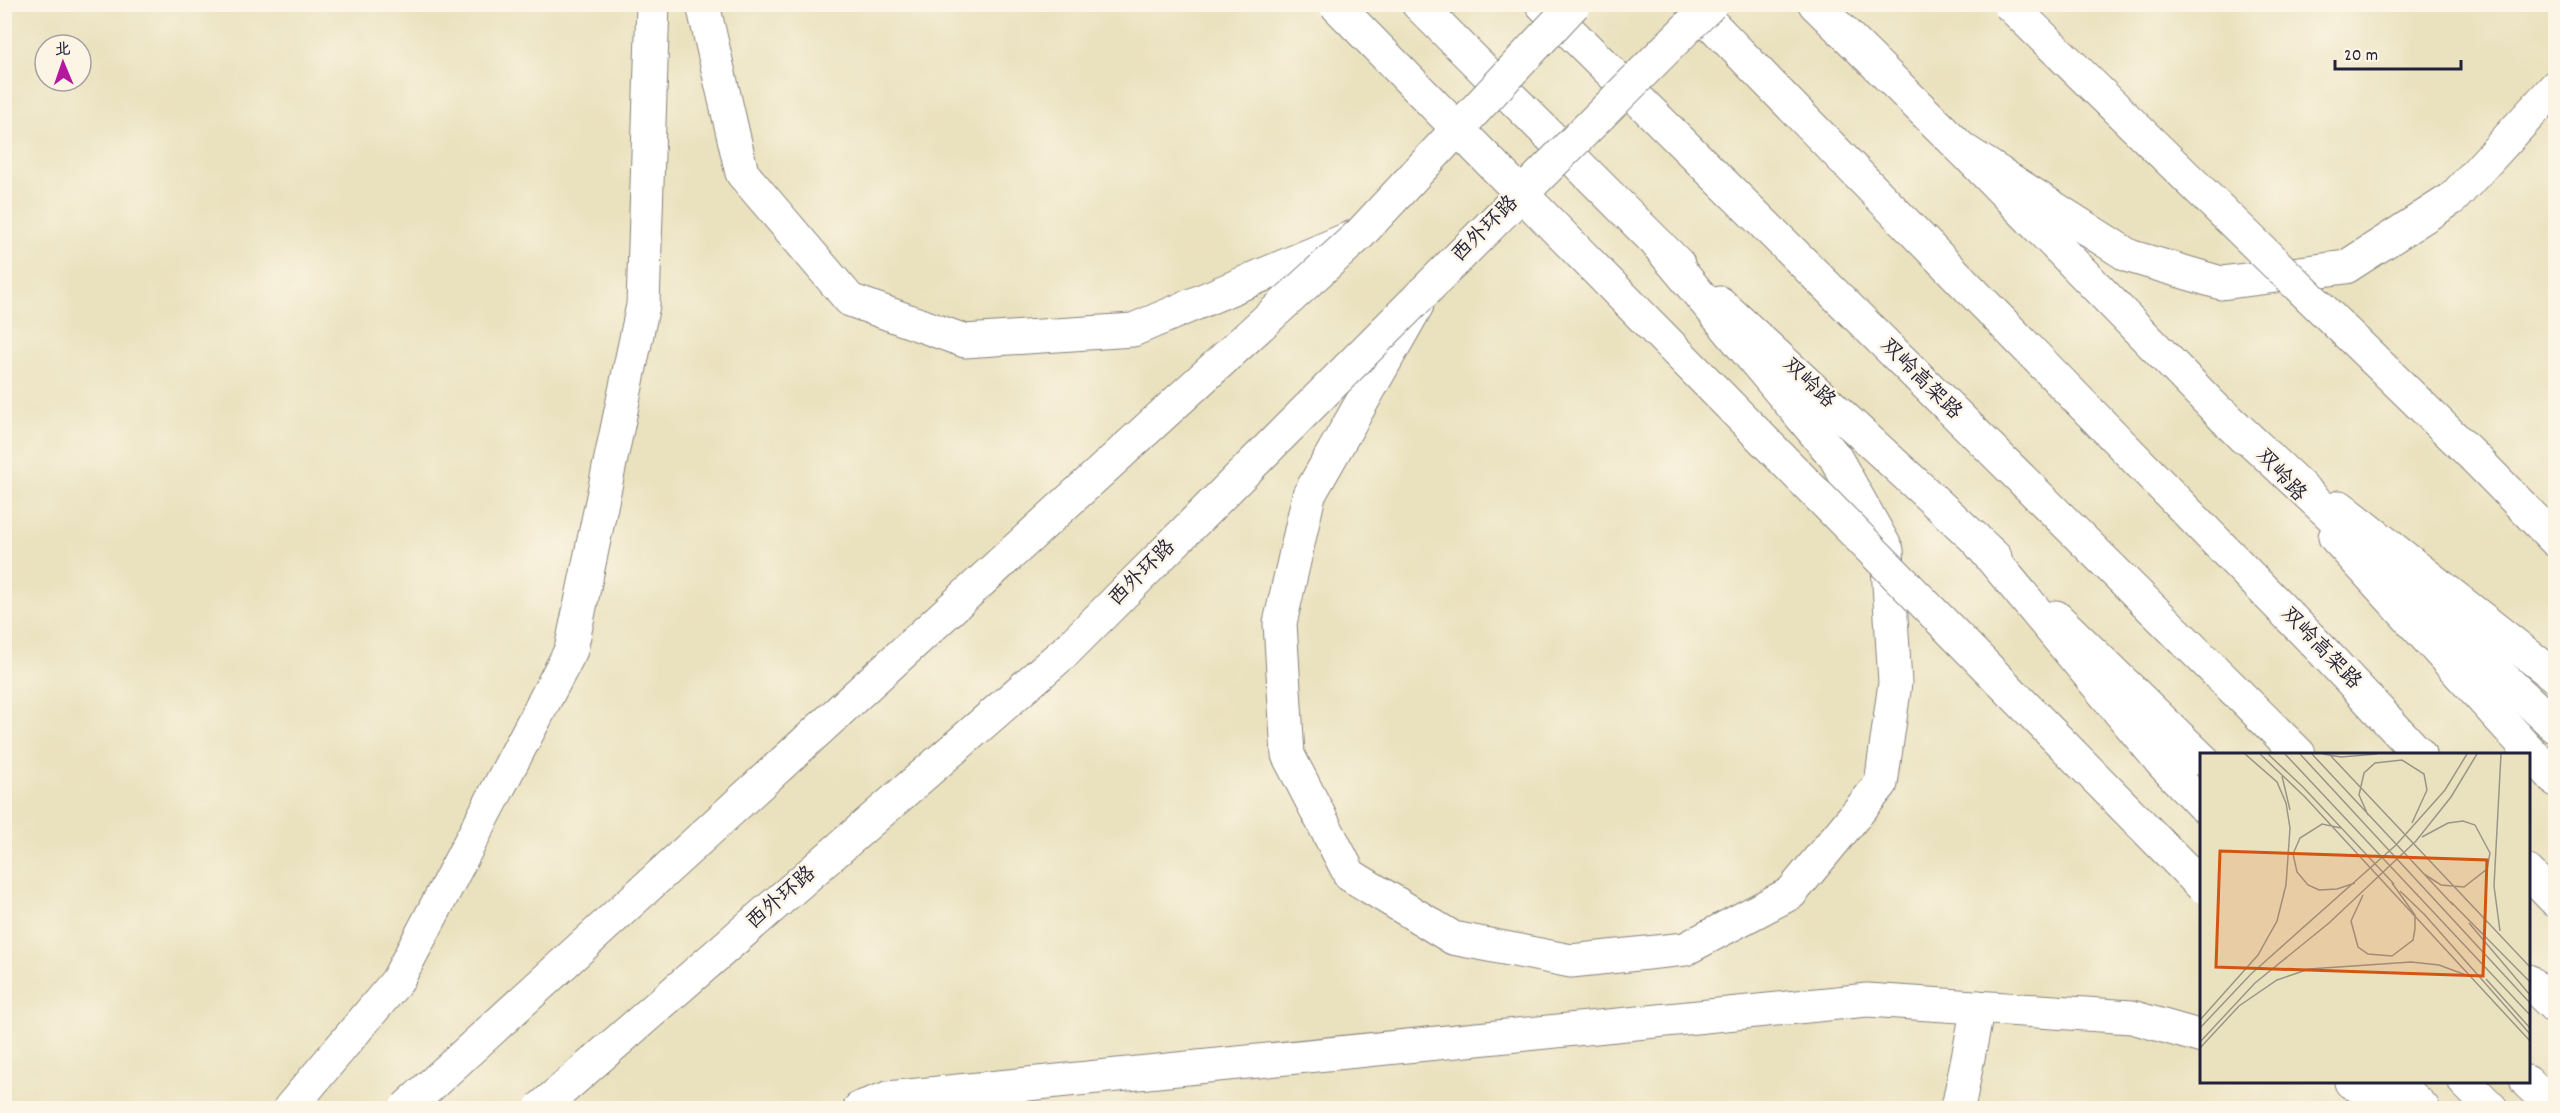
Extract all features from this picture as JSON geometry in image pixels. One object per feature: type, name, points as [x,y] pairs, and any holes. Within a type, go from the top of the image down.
[{"type":"main road","points":[[290,1108],[397,981],[571,650],[643,305],[653,4]]},
{"type":"main road","points":[[706,4],[704,9],[742,173],[850,300],[965,341],[1133,330],[1360,234]]},
{"type":"main road","points":[[1335,4],[2200,884]]},
{"type":"main road","name":"双岭路","points":[[1418,4],[1658,245],[1974,537],[2200,757]]},
{"type":"main road","name":"双岭高架路","points":[[1542,4],[2298,753]]},
{"type":"main road","points":[[406,1108],[1360,234],[1574,4]]},
{"type":"main road","name":"双岭高架路","points":[[1692,4],[2312,640],[2418,753]]},
{"type":"main road","name":"西外环路","points":[[541,1108],[1067,650],[1711,4]]},
{"type":"main road","name":"双岭路","points":[[1815,4],[1962,149],[2224,415],[2556,780]]},
{"type":"main road","points":[[2009,4],[2466,448],[2556,541]]},
{"type":"main road","points":[[1962,149],[2129,256],[2221,283],[2346,267],[2453,198],[2556,86]]},
{"type":"main road","points":[[1426,291],[1309,495],[1280,623],[1288,755],[1350,875],[1453,938],[1571,962],[1685,949],[1791,893],[1881,784],[1895,683],[1887,550],[1835,457],[1658,245]]},
{"type":"main road","points":[[2224,415],[2556,677]]},
{"type":"main road","points":[[2224,415],[2556,727]]},
{"type":"main road","points":[[1974,537],[2163,764],[2200,803]]},
{"type":"main road","points":[[2530,873],[2556,901]]},
{"type":"main road","points":[[2530,982],[2556,1008]]},
{"type":"main road","points":[[860,1108],[888,1098],[1855,1001],[2132,1017],[2200,1036]]},
{"type":"main road","points":[[1958,1108],[1978,1007]]},
{"type":"main road","points":[[2351,1083],[2376,1108]]},
{"type":"main road","points":[[2352,1083],[2397,1108]]},
{"type":"main road","points":[[2397,1083],[2422,1108]]},
{"type":"main road","points":[[2466,1083],[2491,1108]]},
{"type":"main road","points":[[2529,1083],[2554,1108]]}]
